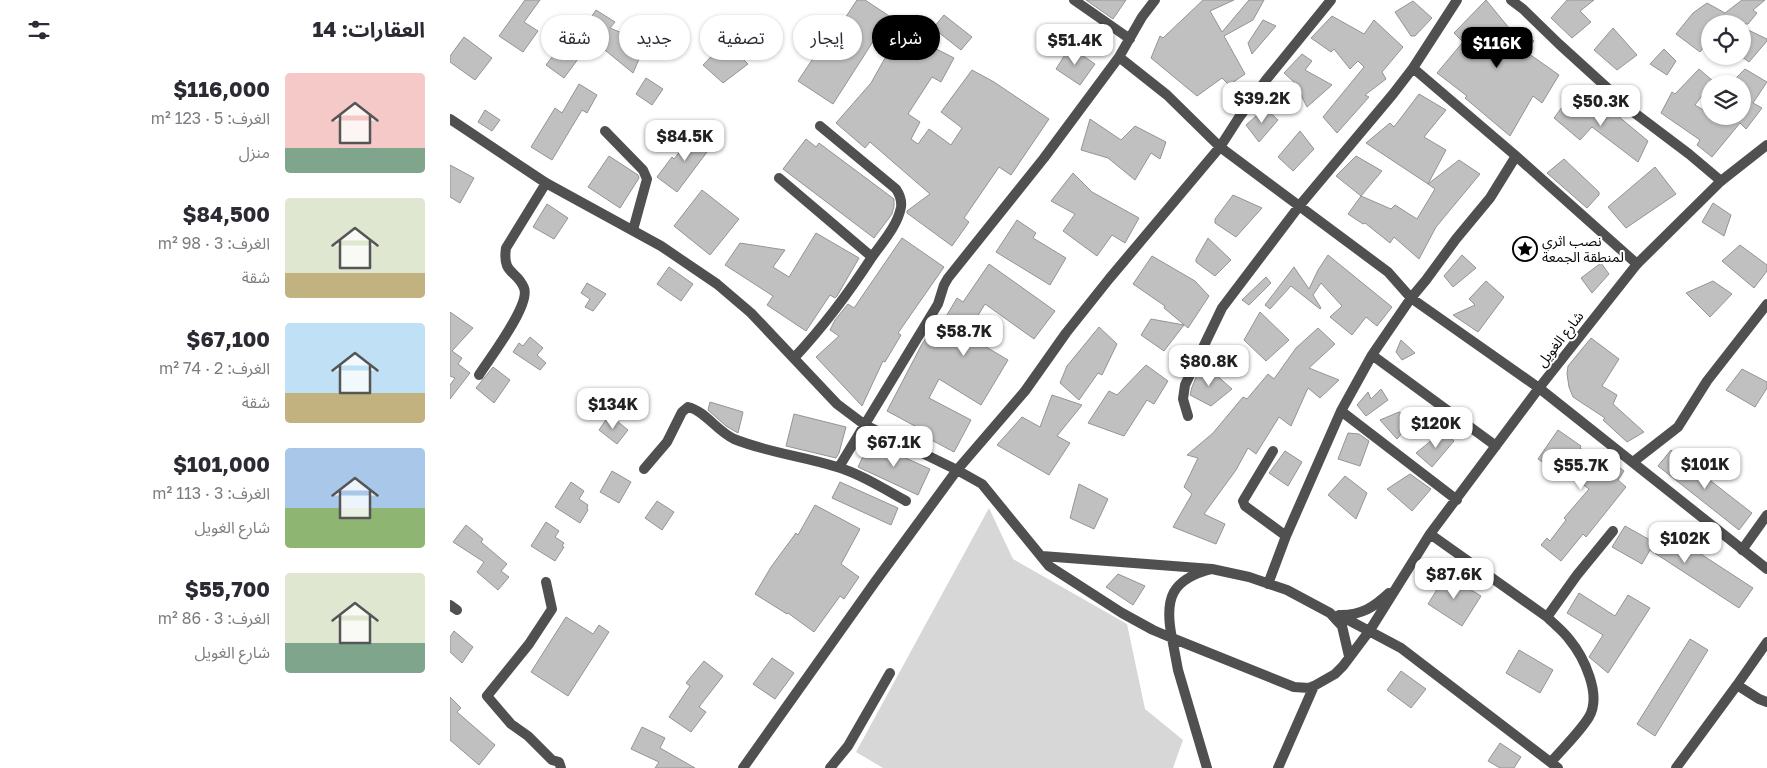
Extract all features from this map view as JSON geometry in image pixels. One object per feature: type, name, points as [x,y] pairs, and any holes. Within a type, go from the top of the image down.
[{"type":"street","points":[[1074,0],[1130,39]]},
{"type":"street","points":[[839,467],[938,304],[948,278],[1044,158],[1119,58],[1142,17],[1155,0]]},
{"type":"street","points":[[742,768],[957,470],[1025,391],[1066,333],[1109,279],[1220,147],[1266,80],[1330,0]]},
{"type":"street","points":[[1188,416],[1183,399],[1184,385],[1222,308],[1300,205],[1413,68],[1457,0]]},
{"type":"street","points":[[1511,0],[1636,114],[1721,181]]},
{"type":"street","points":[[451,122],[546,183],[661,246],[717,284],[751,313],[837,404],[865,425],[982,484],[1049,566],[1083,589],[1144,625],[1172,638],[1294,687],[1309,688],[1335,674],[1370,630],[1430,534],[1539,388],[1411,298],[1388,272],[1220,147],[1167,95],[1119,58]]},
{"type":"street","points":[[1413,68],[1516,156],[1637,264]]},
{"type":"street","points":[[794,358],[825,324],[855,284],[899,216],[901,206],[901,197],[896,189],[820,126]]},
{"type":"street","points":[[605,131],[643,170],[647,179],[633,230]]},
{"type":"street","name":"شارع الغويل","points":[[1765,149],[1721,181],[1637,264],[1539,388],[1767,569]]},
{"type":"street","points":[[1268,584],[1286,536],[1341,411],[1372,355],[1411,298],[1490,198],[1516,156]]},
{"type":"street","points":[[779,178],[872,258]]},
{"type":"street","points":[[479,375],[520,312],[526,296],[524,287],[508,269],[505,259],[506,248],[546,183]]},
{"type":"street","points":[[1633,462],[1678,427],[1707,382],[1767,304]]},
{"type":"street","points":[[1372,355],[1496,446]]},
{"type":"street","points":[[644,469],[667,442],[682,412],[688,407],[697,409],[709,422],[730,437],[773,452],[839,467],[906,501]]},
{"type":"street","points":[[1341,411],[1456,500]]},
{"type":"street","points":[[1273,451],[1243,501],[1246,506],[1286,536]]},
{"type":"street","points":[[1742,550],[1767,515]]},
{"type":"street","points":[[1547,617],[1577,575],[1613,531]]},
{"type":"street","points":[[1042,556],[1212,568],[1249,577],[1287,590],[1370,630],[1401,648],[1555,765],[1589,716],[1594,701],[1581,656],[1569,638],[1547,617],[1430,534]]},
{"type":"street","points":[[1207,768],[1178,670],[1168,621],[1170,601],[1174,591],[1187,577],[1196,572],[1212,568]]},
{"type":"street","points":[[546,582],[552,609],[524,651],[487,696],[511,724],[528,736],[552,760],[559,762],[561,768]]},
{"type":"street","points":[[1334,614],[1357,614],[1372,608],[1398,587]]},
{"type":"street","points":[[1334,614],[1342,626],[1349,656]]},
{"type":"street","points":[[1676,768],[1767,642]]},
{"type":"street","points":[[830,768],[848,746],[890,674]]},
{"type":"street","points":[[1737,685],[1767,702]]},
{"type":"street","points":[[1278,768],[1314,686]]},
{"type":"shaded area","points":[[989,508],[1013,559],[1127,624],[1145,709],[1183,740],[1173,768],[883,768],[856,752]]},
{"type":"building","points":[[525,0],[540,0],[524,22],[538,31],[523,52],[499,36]]},
{"type":"building","points":[[857,0],[865,0],[888,15],[872,15],[872,43],[862,59],[862,15],[847,15]]},
{"type":"building","points":[[1086,0],[1126,0],[1113,19]]},
{"type":"building","points":[[1203,0],[1234,0],[1210,11],[1222,32],[1249,0],[1264,0],[1253,20],[1224,36],[1245,74],[1229,85],[1222,78],[1197,96],[1151,58],[1160,36],[1163,38]]},
{"type":"building","points":[[1486,0],[1514,34],[1520,29],[1534,41],[1525,51],[1559,75],[1542,103],[1533,96],[1510,136],[1465,98],[1467,96],[1437,73],[1463,42],[1454,33]]},
{"type":"building","points":[[1567,0],[1594,0],[1580,11],[1591,22],[1572,38],[1551,18]]},
{"type":"building","points":[[1742,0],[1765,0],[1753,10],[1757,13],[1751,20],[1751,15],[1701,15],[1700,52],[1676,34],[1693,13],[1707,3],[1725,13]]},
{"type":"building","points":[[1413,1],[1432,18],[1415,36],[1411,36],[1395,12]]},
{"type":"building","points":[[596,10],[604,15],[593,15]]},
{"type":"building","points":[[944,15],[972,37],[961,50],[940,34],[940,20]]},
{"type":"building","points":[[1332,16],[1364,34],[1374,20],[1403,47],[1382,72],[1386,79],[1365,95],[1369,97],[1337,133],[1323,117],[1364,67],[1358,61],[1350,69],[1334,49],[1331,52],[1311,38]]},
{"type":"building","points":[[609,18],[615,22],[610,28],[619,32],[619,60],[639,60],[633,73],[609,53]]},
{"type":"building","points":[[1263,20],[1276,26],[1252,54],[1248,43]]},
{"type":"building","points":[[1613,28],[1637,55],[1617,70],[1594,50]]},
{"type":"building","points":[[1751,31],[1767,39],[1751,60]]},
{"type":"building","points":[[464,37],[492,58],[475,80],[450,62],[450,56]]},
{"type":"building","points":[[1070,47],[1095,64],[1080,85],[1056,69]]},
{"type":"building","points":[[1664,49],[1676,61],[1667,75],[1650,64]]},
{"type":"building","points":[[940,51],[954,58],[941,82],[932,77],[908,114],[920,122],[911,139],[918,144],[929,129],[951,145],[962,128],[941,112],[972,70],[994,82],[1049,119],[1011,175],[999,167],[964,218],[969,222],[952,246],[907,213],[907,211],[930,194],[870,142],[865,148],[836,123],[871,83],[884,60],[940,60]]},
{"type":"building","points":[[1302,54],[1312,61],[1305,70],[1332,85],[1307,107],[1295,83],[1284,73]]},
{"type":"building","points":[[550,60],[577,60],[564,78],[546,65]]},
{"type":"building","points":[[708,60],[744,60],[748,64],[723,83],[703,65]]},
{"type":"building","points":[[812,60],[861,60],[833,104],[798,81]]},
{"type":"building","points":[[1699,69],[1706,75],[1701,75],[1701,97],[1695,105],[1701,109],[1701,125],[1738,125],[1712,157],[1697,145],[1700,140],[1661,113],[1672,92],[1675,94]]},
{"type":"building","points":[[1745,69],[1767,82],[1753,103],[1762,108],[1751,122],[1751,75],[1739,75]]},
{"type":"building","points":[[646,78],[663,89],[652,105],[636,94]]},
{"type":"building","points":[[579,84],[597,95],[587,113],[582,110],[552,160],[531,147],[555,108],[562,113]]},
{"type":"building","points":[[1419,94],[1446,110],[1424,137],[1446,150],[1428,184],[1366,143],[1390,123],[1394,127]]},
{"type":"building","points":[[1571,95],[1605,120],[1612,111],[1648,141],[1638,162],[1592,127],[1580,140],[1554,118]]},
{"type":"building","points":[[1265,108],[1278,120],[1259,142],[1246,125]]},
{"type":"building","points":[[485,110],[500,120],[492,131],[478,122]]},
{"type":"building","points":[[1090,119],[1121,140],[1135,126],[1166,142],[1160,159],[1151,153],[1135,180],[1108,158],[1081,150]]},
{"type":"building","points":[[696,131],[713,144],[677,192],[657,177]]},
{"type":"building","points":[[1300,131],[1314,149],[1293,171],[1278,157]]},
{"type":"building","points":[[806,139],[816,147],[819,143],[894,199],[892,214],[874,238],[783,169]]},
{"type":"building","points":[[609,156],[638,175],[639,178],[620,208],[588,187]]},
{"type":"building","points":[[1356,156],[1382,171],[1361,196],[1336,176]]},
{"type":"building","points":[[1564,159],[1599,192],[1599,195],[1587,208],[1547,173]]},
{"type":"building","points":[[1459,160],[1480,174],[1436,227],[1419,259],[1394,237],[1390,243],[1365,223],[1363,224],[1348,214],[1361,196],[1391,209],[1395,205],[1417,219],[1435,189],[1428,184]]},
{"type":"building","points":[[450,165],[474,178],[460,203],[450,197]]},
{"type":"building","points":[[1655,167],[1676,194],[1626,228],[1608,207]]},
{"type":"building","points":[[1073,173],[1092,192],[1139,218],[1125,243],[1112,235],[1097,256],[1063,231],[1075,214],[1051,201]]},
{"type":"building","points":[[702,190],[739,219],[710,255],[674,226]]},
{"type":"building","points":[[1233,195],[1262,208],[1236,237],[1215,223],[1215,219]]},
{"type":"building","points":[[1713,203],[1731,215],[1724,236],[1702,222]]},
{"type":"building","points":[[547,204],[568,218],[554,239],[533,227]]},
{"type":"building","points":[[1017,220],[1036,233],[1033,238],[1066,258],[1050,285],[996,252]]},
{"type":"building","points":[[816,233],[859,258],[837,296],[835,298],[830,295],[806,331],[767,305],[773,296],[725,265],[740,243],[785,250],[773,267],[789,277]]},
{"type":"building","points":[[902,238],[944,267],[898,333],[901,335],[885,362],[883,361],[862,406],[816,357],[839,336],[830,330],[835,320],[848,304],[854,308]]},
{"type":"building","points":[[1208,238],[1231,260],[1215,276],[1196,262]]},
{"type":"building","points":[[1740,245],[1767,265],[1767,271],[1754,288],[1722,261]]},
{"type":"building","points":[[1328,255],[1392,307],[1377,326],[1366,317],[1352,335],[1330,317],[1342,306],[1321,283],[1313,295],[1320,309],[1291,286],[1270,309],[1265,305],[1294,267],[1309,289]]},
{"type":"building","points":[[1462,255],[1476,268],[1453,287],[1444,276]]},
{"type":"building","points":[[1152,256],[1195,281],[1209,296],[1188,328],[1164,308],[1165,306],[1133,284]]},
{"type":"building","points":[[1601,263],[1609,274],[1592,293],[1581,278]]},
{"type":"building","points":[[989,264],[1055,311],[1034,339],[985,304],[966,335],[1008,360],[981,405],[939,379],[929,398],[971,420],[954,452],[924,436],[926,432],[887,411],[922,344],[927,337],[932,340],[957,298],[963,302]]},
{"type":"building","points":[[669,267],[693,284],[681,301],[657,284]]},
{"type":"building","points":[[1266,277],[1271,283],[1249,305],[1242,300]]},
{"type":"building","points":[[1486,281],[1504,297],[1478,332],[1453,315],[1475,305],[1469,299]]},
{"type":"building","points":[[1713,281],[1732,294],[1710,317],[1686,293]]},
{"type":"building","points":[[587,283],[606,294],[593,311],[585,307],[590,299],[581,293]]},
{"type":"building","points":[[450,312],[473,328],[452,351],[462,358],[458,364],[470,373],[450,399],[450,385],[455,378],[450,376]]},
{"type":"building","points":[[1260,312],[1289,340],[1266,361],[1244,340]]},
{"type":"building","points":[[1151,319],[1184,325],[1164,351],[1141,335]]},
{"type":"building","points":[[1099,327],[1117,344],[1102,375],[1098,373],[1079,400],[1060,383],[1067,366]]},
{"type":"building","points":[[1318,328],[1335,344],[1309,368],[1339,380],[1320,398],[1308,388],[1291,426],[1279,417],[1256,454],[1248,448],[1236,470],[1204,514],[1225,524],[1216,544],[1173,527],[1192,494],[1184,487],[1198,458],[1187,455],[1213,433],[1243,397],[1247,399],[1268,374],[1274,379],[1296,348]]},
{"type":"building","points":[[530,337],[543,348],[537,355],[546,363],[540,370],[513,352],[519,343],[523,346]]},
{"type":"building","points":[[1591,338],[1619,359],[1602,386],[1617,395],[1613,404],[1644,432],[1627,442],[1603,420],[1605,418],[1573,397],[1569,387],[1568,366]]},
{"type":"building","points":[[1401,340],[1415,353],[1402,360],[1396,352]]},
{"type":"building","points":[[1146,365],[1168,381],[1154,404],[1147,400],[1124,436],[1088,423],[1109,391],[1117,395]]},
{"type":"building","points":[[1206,366],[1232,389],[1211,406],[1190,395],[1197,375]]},
{"type":"building","points":[[493,367],[510,380],[494,403],[476,388]]},
{"type":"building","points":[[1742,369],[1767,382],[1767,388],[1755,407],[1726,390]]},
{"type":"building","points":[[1381,389],[1388,400],[1366,416],[1357,405],[1368,392],[1371,399]]},
{"type":"building","points":[[1052,395],[1082,405],[1057,436],[1070,443],[1049,475],[997,445],[1022,417],[1040,427]]},
{"type":"building","points":[[631,396],[645,406],[638,417],[624,407]]},
{"type":"building","points":[[710,402],[743,412],[738,433],[726,426],[708,410]]},
{"type":"building","points":[[1399,412],[1413,420],[1397,439],[1380,420]]},
{"type":"building","points":[[794,414],[846,427],[836,458],[786,446]]},
{"type":"building","points":[[608,417],[612,417],[628,430],[617,444],[599,430]]},
{"type":"building","points":[[1558,430],[1581,446],[1580,448],[1600,464],[1606,457],[1624,471],[1618,480],[1626,487],[1586,537],[1583,534],[1561,561],[1541,545],[1547,538],[1550,541],[1566,520],[1564,518],[1589,489],[1565,471],[1562,475],[1538,459]]},
{"type":"building","points":[[1443,431],[1454,441],[1432,467],[1416,453]]},
{"type":"building","points":[[1348,433],[1359,434],[1369,441],[1360,466],[1338,459]]},
{"type":"building","points":[[870,442],[930,469],[918,495],[858,467]]},
{"type":"building","points":[[1671,450],[1752,513],[1739,530],[1658,466]]},
{"type":"building","points":[[1285,451],[1302,462],[1288,486],[1269,473]]},
{"type":"building","points":[[612,471],[631,482],[619,503],[600,492]]},
{"type":"building","points":[[1410,474],[1431,489],[1412,511],[1387,489]]},
{"type":"building","points":[[1345,476],[1367,493],[1356,519],[1328,495]]},
{"type":"building","points":[[571,482],[584,491],[579,499],[588,505],[588,510],[580,523],[555,507]]},
{"type":"building","points":[[840,482],[898,508],[891,525],[832,498]]},
{"type":"building","points":[[1079,484],[1108,499],[1094,529],[1070,518]]},
{"type":"building","points":[[657,501],[674,512],[662,530],[645,518]]},
{"type":"building","points":[[815,505],[860,529],[841,564],[859,577],[844,599],[840,596],[814,632],[788,613],[755,594],[771,567],[796,533],[798,535]]},
{"type":"building","points":[[546,522],[559,531],[555,537],[564,543],[562,546],[564,547],[555,561],[531,546]]},
{"type":"building","points":[[466,525],[483,539],[481,542],[507,564],[501,571],[509,577],[498,590],[477,572],[484,562],[453,542]]},
{"type":"building","points":[[1625,526],[1659,545],[1667,532],[1753,588],[1739,608],[1650,550],[1642,564],[1612,547]]},
{"type":"building","points":[[1118,574],[1145,586],[1133,605],[1106,587]]},
{"type":"building","points":[[1446,575],[1481,596],[1462,626],[1428,604]]},
{"type":"building","points":[[1579,593],[1615,616],[1628,595],[1650,608],[1608,673],[1589,657],[1603,635],[1567,613]]},
{"type":"building","points":[[566,617],[593,634],[599,625],[609,632],[568,696],[531,672]]},
{"type":"building","points":[[454,631],[473,647],[462,663],[450,652],[450,637]]},
{"type":"building","points":[[1690,639],[1708,650],[1655,736],[1637,724]]},
{"type":"building","points":[[1519,650],[1553,670],[1540,693],[1506,673]]},
{"type":"building","points":[[772,658],[794,673],[775,699],[753,684]]},
{"type":"building","points":[[704,661],[723,676],[699,707],[706,712],[691,732],[669,717],[690,686],[686,683]]},
{"type":"building","points":[[1401,671],[1426,689],[1411,708],[1387,690]]},
{"type":"building","points":[[450,697],[461,708],[457,712],[495,745],[479,765],[450,740]]},
{"type":"building","points":[[642,727],[665,738],[660,748],[695,768],[655,768],[659,762],[631,749]]},
{"type":"building","points":[[1500,743],[1521,757],[1514,768],[1500,768],[1488,761]]},
{"type":"place","name":"نصب اثري لمنطقة الجمعة","points":[[1525,249]]}]
